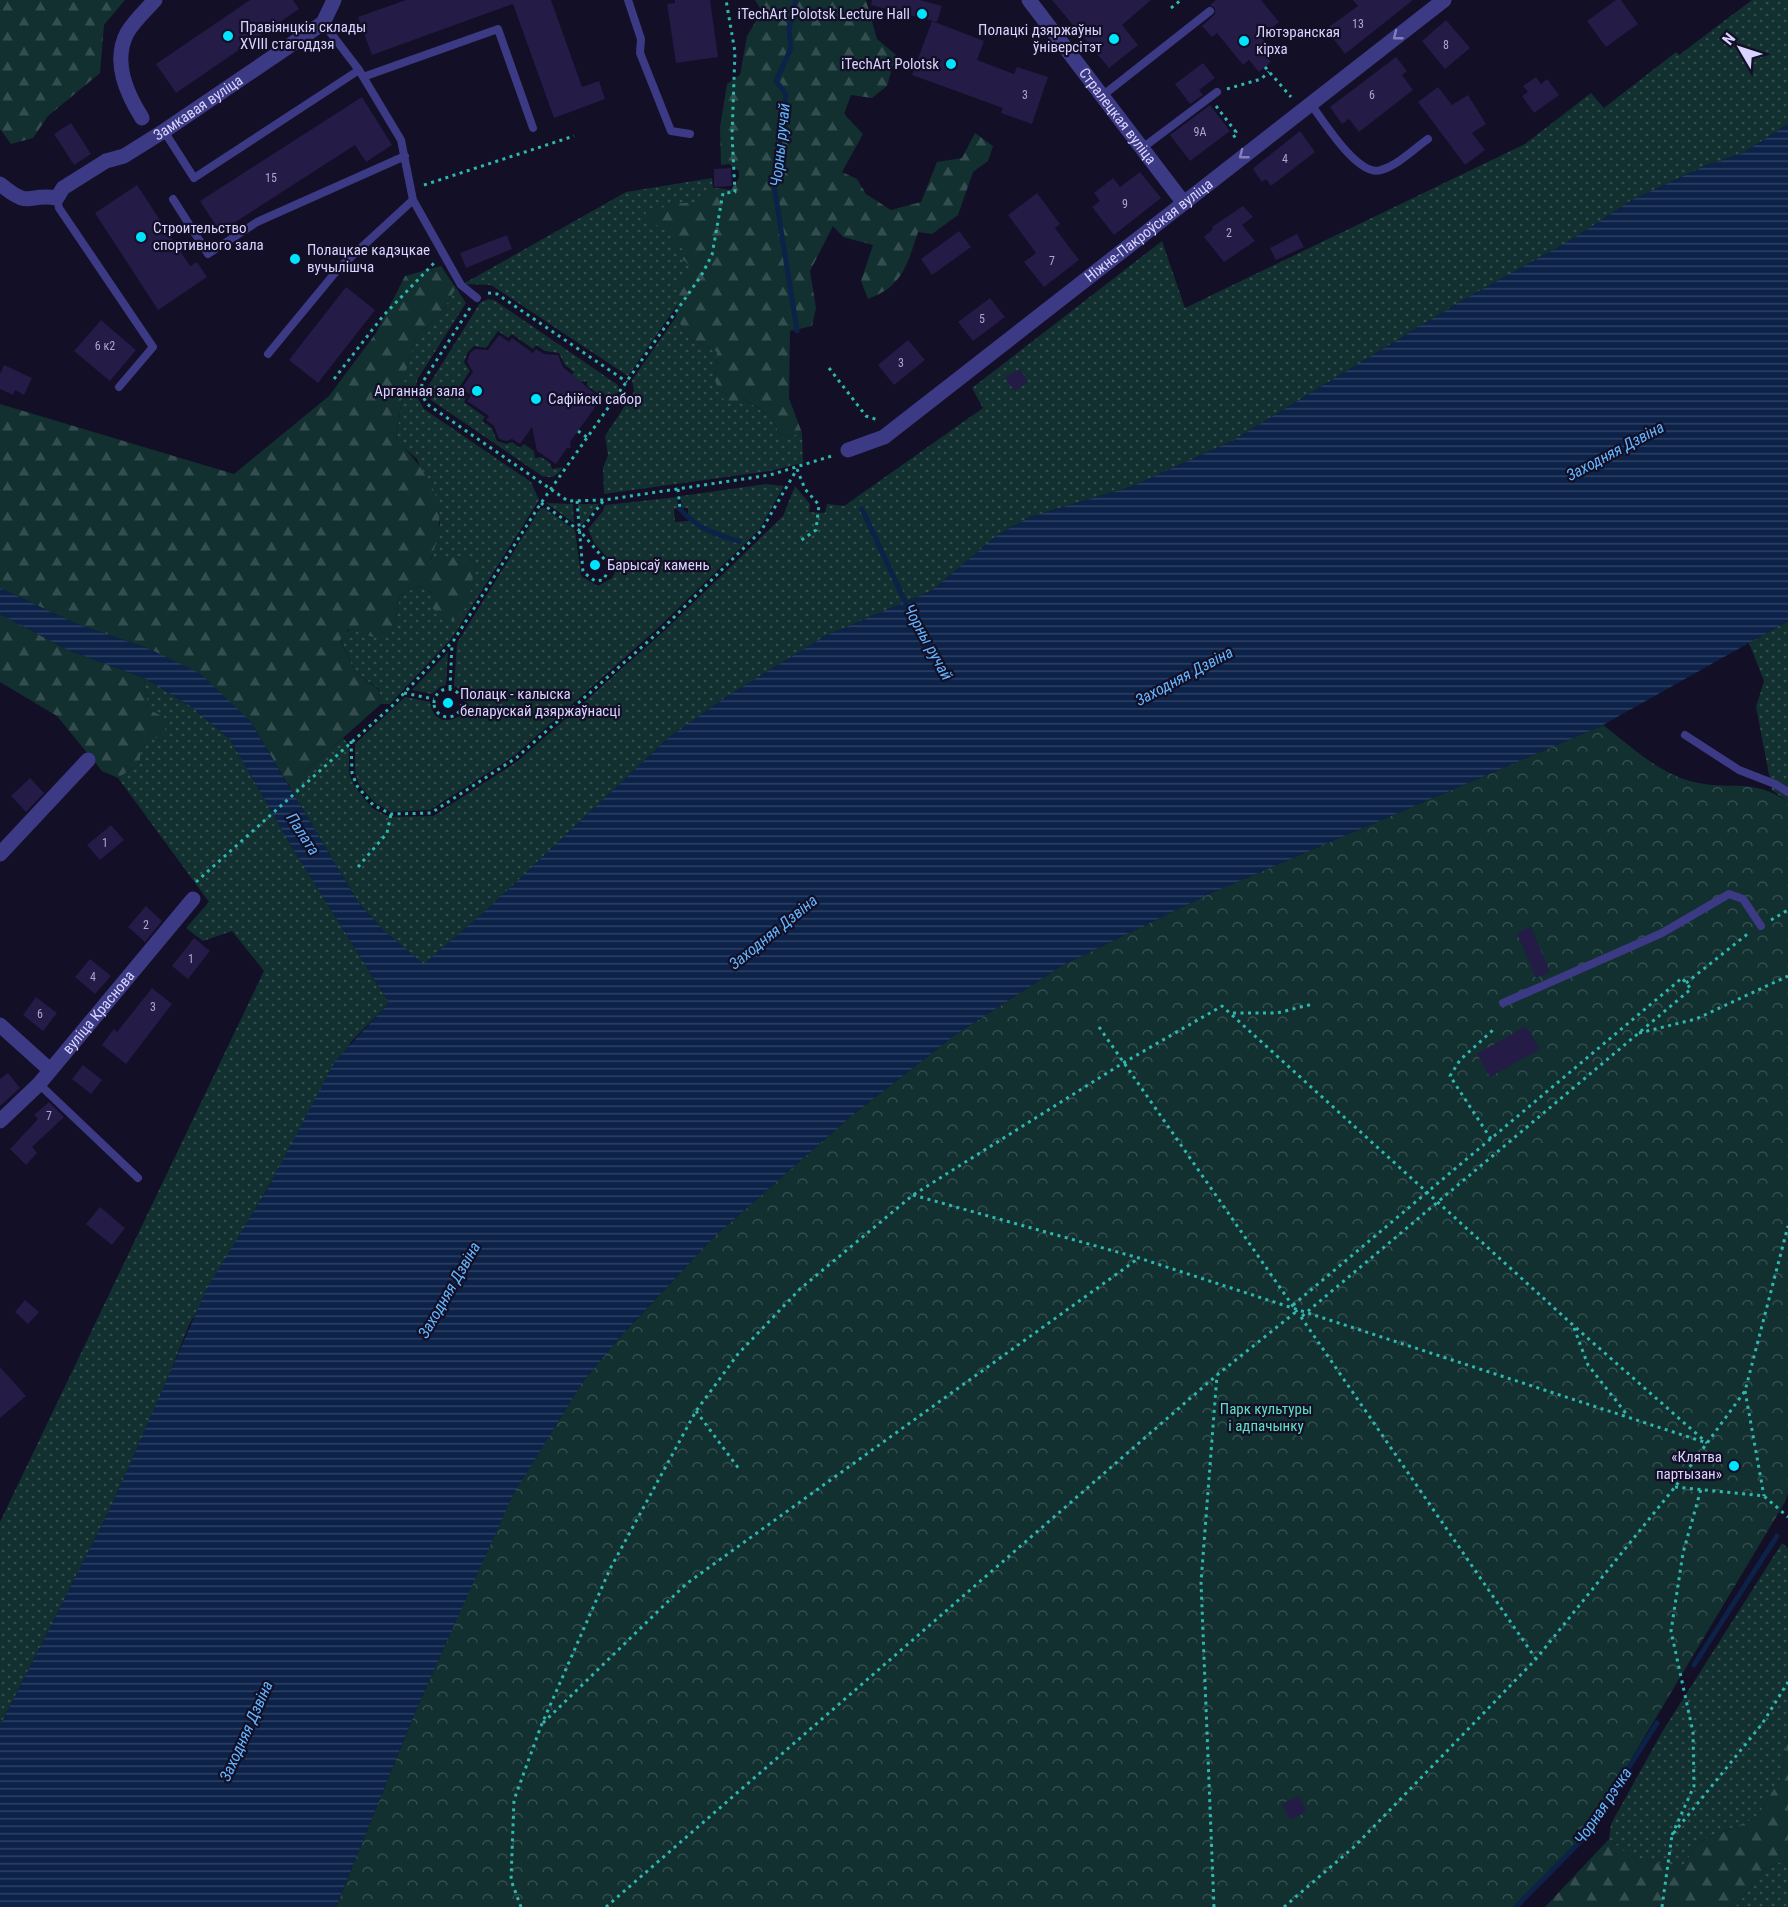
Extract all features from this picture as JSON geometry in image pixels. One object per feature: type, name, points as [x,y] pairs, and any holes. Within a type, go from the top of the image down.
[{"type":"street","points":[[142,118],[126,92],[123,80],[123,46],[128,32],[155,0]]},
{"type":"street","points":[[323,23],[334,0]]},
{"type":"street","name":"Стралецкая вуліца","points":[[1029,0],[1183,202]]},
{"type":"street","name":"Ніжне-Пакроўская вуліца","points":[[848,450],[884,437],[1443,0]]},
{"type":"street","name":"Замкавая вуліца","points":[[54,197],[63,188],[106,161],[124,156],[164,131],[323,23]]},
{"type":"street","points":[[0,184],[18,199],[28,201],[44,195],[54,197]]},
{"type":"street","points":[[0,854],[88,760]]},
{"type":"street","name":"вуліца Краснова","points":[[0,1121],[39,1084],[193,899]]},
{"type":"street","points":[[0,1025],[50,1070]]},
{"type":"lane","points":[[628,0],[641,39],[640,53],[671,130],[690,134]]},
{"type":"lane","points":[[1101,97],[1210,11]]},
{"type":"lane","points":[[323,23],[361,74],[401,140],[413,200],[461,285],[477,298]]},
{"type":"lane","points":[[164,131],[194,178],[361,74],[498,29],[533,128]]},
{"type":"lane","points":[[1141,149],[1217,92]]},
{"type":"lane","points":[[1310,103],[1355,161],[1369,171],[1382,170],[1428,139]]},
{"type":"lane","points":[[173,199],[208,254],[257,222],[405,156]]},
{"type":"lane","points":[[54,197],[59,208],[153,347],[119,387]]},
{"type":"lane","points":[[268,354],[339,268],[413,200]]},
{"type":"lane","points":[[1684,735],[1739,770],[1775,784],[1788,792]]},
{"type":"lane","points":[[1503,1003],[1662,933],[1729,894],[1743,899],[1761,926]]},
{"type":"lane","points":[[39,1084],[138,1178]]},
{"type":"path","points":[[195,883],[404,693],[452,642],[541,503],[701,276],[712,255],[723,193],[735,192],[732,135],[735,52],[726,0]]},
{"type":"path","points":[[1171,8],[1181,0]]},
{"type":"path","points":[[1265,67],[1291,97]]},
{"type":"path","points":[[1217,92],[1261,79],[1269,72]]},
{"type":"path","points":[[1210,98],[1236,132],[1233,134],[1236,139]]},
{"type":"path","points":[[411,189],[574,136]]},
{"type":"path","points":[[334,379],[383,316],[443,253]]},
{"type":"path","points":[[627,382],[496,294],[487,293],[477,298],[422,382],[421,393],[428,404],[568,501],[604,500],[797,469],[848,450]]},
{"type":"path","points":[[830,368],[866,416],[884,421]]},
{"type":"path","points":[[578,431],[588,438]]},
{"type":"path","points":[[797,469],[805,489],[819,505],[816,530],[801,541]]},
{"type":"path","points":[[350,742],[352,773],[357,786],[373,805],[390,814],[431,813],[516,758],[661,630],[761,531],[797,469]]},
{"type":"path","points":[[678,489],[680,509]]},
{"type":"path","points":[[580,531],[604,500]]},
{"type":"path","points":[[541,503],[580,531],[611,567],[603,580],[595,581],[584,572],[580,531],[577,501]]},
{"type":"path","points":[[449,689],[452,642]]},
{"type":"path","points":[[449,689],[459,694],[462,700],[458,712],[453,716],[441,716],[434,705],[434,699],[442,690],[449,689]]},
{"type":"path","points":[[404,693],[434,699]]},
{"type":"path","points":[[358,867],[387,833],[390,814]]},
{"type":"path","points":[[1686,983],[1749,933]]},
{"type":"path","points":[[1638,1033],[1696,1019],[1788,976]]},
{"type":"path","points":[[1293,1305],[1682,978],[1690,989],[1301,1317]]},
{"type":"path","points":[[1232,1013],[1277,1014],[1313,1004]]},
{"type":"path","points":[[521,1907],[511,1880],[514,1800],[541,1726],[610,1569],[696,1411],[738,1354],[800,1289],[913,1195],[1124,1063],[1222,1006],[1574,1326],[1707,1443]]},
{"type":"path","points":[[1099,1027],[1536,1659]]},
{"type":"path","points":[[1491,1139],[1450,1076],[1460,1060],[1494,1030]]},
{"type":"path","points":[[913,1195],[1139,1258],[1707,1443]]},
{"type":"path","points":[[1284,1907],[1355,1846],[1536,1659],[1675,1487],[1745,1391],[1788,1226]]},
{"type":"path","points":[[541,1726],[686,1584],[1139,1258]]},
{"type":"path","points":[[606,1907],[1217,1375],[1297,1311]]},
{"type":"path","points":[[1574,1326],[1588,1365],[1629,1417]]},
{"type":"path","points":[[1215,1907],[1201,1582],[1217,1375]]},
{"type":"path","points":[[1745,1391],[1764,1496]]},
{"type":"path","points":[[696,1411],[739,1469]]},
{"type":"path","points":[[1675,1487],[1764,1496],[1788,1517]]},
{"type":"path","points":[[1662,1907],[1672,1835],[1694,1786],[1693,1732],[1671,1631],[1683,1552],[1701,1490]]},
{"type":"path","points":[[1672,1835],[1762,1724],[1788,1682]]},
{"type":"green space","points":[[0,0],[125,0],[104,25],[100,73],[48,116],[33,138],[11,144],[0,129]]},
{"type":"green space","points":[[755,0],[866,0],[877,39],[896,55],[887,86],[872,98],[851,95],[844,114],[863,134],[842,172],[857,179],[866,194],[891,210],[921,202],[937,162],[962,158],[975,133],[993,146],[988,161],[973,172],[958,215],[932,234],[918,232],[902,273],[889,288],[880,294],[868,299],[861,281],[873,245],[843,237],[833,226],[810,271],[816,308],[812,326],[790,331],[789,398],[802,433],[781,438],[772,417],[744,399],[726,404],[715,381],[717,352],[689,338],[676,317],[679,286],[693,268],[682,259],[683,249],[673,245],[672,228],[642,223],[646,212],[656,211],[671,204],[702,201],[707,193],[714,189],[731,190],[739,178],[739,171],[729,164],[721,165],[720,127],[727,84],[740,75],[747,36],[762,11]]},
{"type":"green space","points":[[1752,0],[1788,0],[1788,124],[1743,153],[1707,165],[1632,200],[1571,240],[1463,300],[1232,441],[1133,486],[1030,517],[999,534],[931,591],[825,636],[726,697],[667,739],[493,904],[424,965],[383,930],[358,902],[289,786],[343,738],[349,745],[349,773],[355,787],[372,808],[390,817],[433,816],[518,761],[663,632],[783,516],[795,486],[810,504],[809,512],[825,513],[827,504],[844,506],[983,408],[972,388],[1162,241],[1185,308],[1525,144],[1591,93],[1604,108],[1676,52],[1679,55]]},
{"type":"green space","points":[[712,178],[713,188],[720,188],[698,275],[628,376],[491,285],[463,284],[626,192]]},
{"type":"green space","points":[[441,266],[456,288],[442,312],[415,338],[405,375],[396,440],[421,467],[437,500],[439,529],[431,560],[461,556],[474,568],[469,602],[457,620],[445,620],[432,608],[432,593],[420,586],[400,595],[395,624],[382,640],[349,629],[340,640],[355,672],[379,690],[381,704],[289,786],[250,721],[152,650],[77,624],[0,588],[0,404],[234,474],[329,396],[376,333],[405,276]]},
{"type":"green space","points":[[456,288],[466,303],[417,380],[416,395],[424,409],[531,482],[539,500],[452,638],[390,704],[381,704],[379,689],[355,672],[340,639],[350,629],[395,624],[400,595],[420,586],[432,593],[461,556],[431,561],[440,523],[417,459],[396,441],[405,375],[415,338],[442,312]]},
{"type":"green space","points":[[488,299],[494,300],[618,385],[618,392],[608,404],[604,393],[599,394],[587,386],[587,381],[581,382],[571,376],[574,372],[565,365],[559,353],[545,351],[536,345],[533,349],[512,334],[508,338],[498,331],[486,348],[474,346],[468,352],[464,362],[470,371],[458,389],[467,396],[464,402],[485,417],[482,421],[492,428],[497,441],[506,444],[512,442],[520,448],[524,444],[534,451],[535,458],[541,457],[550,463],[552,469],[563,467],[554,476],[542,476],[431,400],[428,386],[480,303]]},
{"type":"green space","points":[[676,317],[689,338],[717,352],[715,381],[772,417],[781,438],[802,433],[803,463],[770,471],[604,494],[603,468],[608,455],[605,436],[634,392],[632,380]]},
{"type":"green space","points":[[766,484],[784,486],[759,530],[658,628],[514,756],[430,810],[391,812],[375,803],[359,785],[355,772],[355,744],[405,697],[430,702],[434,713],[441,719],[451,720],[461,715],[465,699],[454,686],[457,643],[540,509],[544,508],[575,530],[581,576],[598,586],[612,578],[617,568],[594,543],[588,529],[603,511],[605,505],[677,497],[678,508],[674,509],[675,522],[688,521],[688,508],[682,508],[681,496]]},
{"type":"green space","points":[[546,503],[573,504],[574,523]]},
{"type":"green space","points":[[578,504],[599,504],[581,526]]},
{"type":"green space","points":[[0,614],[68,650],[144,678],[148,709],[167,719],[164,736],[143,741],[139,764],[118,778],[102,771],[57,716],[0,682]]},
{"type":"green space","points":[[1788,621],[1788,802],[1772,790],[1756,707],[1764,681],[1749,643]]},
{"type":"green space","points":[[448,652],[446,685],[432,694],[412,690]]},
{"type":"green space","points":[[144,678],[189,705],[230,739],[292,847],[389,1003],[351,1042],[189,1325],[110,1509],[0,1726],[0,1522],[264,971],[232,931],[203,941],[186,928],[209,902],[118,778],[139,764],[148,709]]},
{"type":"green space","name":"Парк культуры і адпачынку","points":[[1603,725],[1657,766],[1681,778],[1707,784],[1752,787],[1775,794],[1788,802],[1788,1493],[1785,1502],[1584,1838],[1516,1907],[336,1907],[416,1710],[512,1495],[582,1383],[619,1338],[715,1236],[850,1117],[955,1035],[1063,965],[1209,894]]},
{"type":"green space","points":[[1782,1543],[1788,1548],[1788,1734],[1780,1779],[1756,1818],[1699,1842],[1681,1869],[1629,1856],[1609,1839],[1611,1824],[1662,1732]]},
{"type":"green space","points":[[1788,1734],[1788,1859],[1766,1868],[1735,1907],[1545,1907],[1609,1839],[1630,1856],[1681,1869],[1699,1842],[1756,1818],[1780,1779]]},
{"type":"green space","points":[[1788,1859],[1788,1907],[1735,1907],[1766,1868]]},
{"type":"water","points":[[1788,124],[1788,621],[1603,725],[1209,894],[1063,965],[955,1035],[850,1117],[715,1236],[619,1338],[582,1383],[513,1495],[416,1710],[336,1907],[0,1907],[0,1726],[110,1509],[207,1288],[268,1188],[335,1061],[389,1003],[292,847],[230,739],[189,705],[144,678],[68,650],[0,614],[0,588],[77,624],[152,650],[201,674],[250,721],[358,902],[383,930],[424,964],[493,904],[667,739],[726,697],[825,636],[931,591],[999,534],[1030,517],[1133,486],[1232,441],[1463,300],[1571,240],[1632,200],[1707,165],[1743,153]]},
{"type":"building","name":"Правіянцкія склады XVIII стагоддзя","points":[[250,0],[293,0],[299,9],[176,93],[156,64]]},
{"type":"building","points":[[406,0],[551,0],[582,87],[599,81],[605,99],[554,118],[513,4],[372,55],[358,17]]},
{"type":"building","points":[[675,0],[710,0],[718,57],[676,63],[667,4],[675,3]]},
{"type":"building","name":"iTechArt Polotsk Lecture Hall","points":[[872,0],[920,0],[942,6],[937,22],[871,5]]},
{"type":"building","name":"Полацкі дзяржаўны ўніверсітэт","points":[[1052,0],[1151,0],[1122,25],[1138,45],[1109,68]]},
{"type":"building","points":[[1216,0],[1261,0],[1279,22],[1261,37],[1267,45],[1261,50],[1271,62],[1259,72],[1249,60],[1243,65],[1217,33],[1212,37],[1202,26],[1215,14],[1215,8],[1210,5]]},
{"type":"building","points":[[1353,0],[1413,0],[1345,54],[1326,29],[1358,6]]},
{"type":"building","points":[[1616,0],[1621,0],[1638,24],[1606,47],[1587,21]]},
{"type":"building","points":[[1446,20],[1470,48],[1445,69],[1422,41]]},
{"type":"building","points":[[932,21],[984,41],[977,60],[1014,74],[1017,67],[1048,77],[1032,124],[1001,113],[1003,108],[912,75]]},
{"type":"building","points":[[1396,57],[1407,71],[1402,75],[1413,90],[1359,132],[1349,119],[1342,124],[1330,107]]},
{"type":"building","points":[[1203,63],[1215,78],[1199,90],[1203,95],[1190,104],[1175,84]]},
{"type":"building","points":[[1536,77],[1541,84],[1547,79],[1559,95],[1534,113],[1522,96],[1528,92],[1523,86]]},
{"type":"building","points":[[1438,87],[1452,105],[1468,95],[1486,124],[1472,133],[1485,150],[1465,165],[1418,102]]},
{"type":"building","points":[[362,97],[392,145],[366,162],[355,145],[220,232],[200,201]]},
{"type":"building","points":[[1210,105],[1230,131],[1190,161],[1170,135]]},
{"type":"building","points":[[71,123],[91,154],[74,165],[54,134]]},
{"type":"building","points":[[1300,131],[1315,152],[1271,186],[1266,179],[1262,182],[1253,169]]},
{"type":"building","points":[[731,168],[732,186],[714,187],[714,169]]},
{"type":"building","points":[[1140,172],[1161,198],[1114,235],[1092,207],[1100,201],[1094,193],[1113,178],[1120,187]]},
{"type":"building","name":"Строительство спортивного зала","points":[[137,185],[190,266],[197,262],[207,277],[158,310],[95,213]]},
{"type":"building","points":[[1037,193],[1060,224],[1055,228],[1079,260],[1044,287],[1024,262],[1036,253],[1008,215]]},
{"type":"building","points":[[1243,206],[1253,217],[1242,225],[1255,241],[1224,262],[1204,237],[1213,229],[1212,227]]},
{"type":"building","points":[[959,231],[971,247],[932,275],[921,259]]},
{"type":"building","points":[[1297,234],[1304,247],[1276,260],[1270,248]]},
{"type":"building","points":[[507,235],[512,249],[466,268],[460,253]]},
{"type":"building","points":[[346,287],[375,310],[318,383],[289,360]]},
{"type":"building","points":[[990,298],[1005,317],[973,341],[958,322]]},
{"type":"building","points":[[101,320],[136,350],[110,381],[74,351]]},
{"type":"building","name":"Сафійскі сабор","points":[[499,335],[509,342],[512,338],[533,353],[536,349],[544,354],[558,355],[563,367],[601,399],[570,442],[571,448],[567,448],[556,464],[537,451],[532,427],[520,444],[512,439],[506,441],[499,439],[494,426],[486,420],[489,416],[467,401],[471,395],[461,389],[473,372],[467,362],[470,353],[475,349],[488,350]]},
{"type":"building","points":[[908,340],[925,360],[894,385],[878,365]]},
{"type":"building","points":[[4,365],[32,378],[24,395],[15,390],[13,395],[0,389],[0,374]]},
{"type":"building","points":[[1020,369],[1028,382],[1014,391],[1005,377]]},
{"type":"building","points":[[30,778],[44,793],[26,812],[11,796]]},
{"type":"building","points":[[111,825],[124,840],[100,860],[87,845]]},
{"type":"building","points":[[146,906],[162,921],[145,942],[128,927]]},
{"type":"building","points":[[1531,927],[1550,972],[1536,978],[1517,933]]},
{"type":"building","points":[[194,938],[210,951],[188,979],[172,966]]},
{"type":"building","points":[[90,959],[111,976],[95,994],[75,977]]},
{"type":"building","points":[[152,988],[172,1004],[126,1064],[102,1045],[114,1029],[117,1032]]},
{"type":"building","points":[[36,997],[57,1013],[43,1031],[23,1015]]},
{"type":"building","points":[[1526,1026],[1540,1049],[1490,1077],[1477,1054]]},
{"type":"building","points":[[83,1065],[102,1080],[91,1094],[72,1079]]},
{"type":"building","points":[[8,1073],[20,1088],[0,1106],[0,1079]]},
{"type":"building","points":[[49,1102],[64,1117],[32,1147],[37,1153],[26,1165],[10,1149],[38,1119],[34,1115]]},
{"type":"building","points":[[100,1207],[125,1228],[112,1245],[86,1224]]},
{"type":"building","points":[[25,1300],[39,1312],[28,1324],[15,1312]]},
{"type":"building","points":[[0,1367],[26,1396],[0,1418]]},
{"type":"building","points":[[1299,1796],[1306,1812],[1290,1820],[1282,1804]]},
{"type":"waterway","name":"Чорны ручай","points":[[796,0],[789,29],[791,48],[776,81],[786,94],[774,185],[797,331]]},
{"type":"waterway","points":[[680,509],[692,521],[706,529],[739,541]]},
{"type":"waterway","name":"Чорны ручай","points":[[862,509],[908,608]]},
{"type":"waterway","name":"Чорная рэчка","points":[[1694,1665],[1777,1536]]},
{"type":"waterway","name":"Чорная рэчка","points":[[1516,1907],[1584,1838],[1657,1723]]},
{"type":"place","name":"iTechArt Polotsk Lecture Hall","points":[[922,14]]},
{"type":"place","name":"Правіянцкія склады XVIII стагоддзя","points":[[228,36]]},
{"type":"place","name":"Полацкі дзяржаўны ўніверсітэт","points":[[1114,39]]},
{"type":"place","name":"Лютэранская кірха","points":[[1244,41]]},
{"type":"place","name":"iTechArt Polotsk","points":[[951,64]]},
{"type":"place","name":"Строительство спортивного зала","points":[[141,237]]},
{"type":"place","name":"Полацкае кадэцкае вучылішча","points":[[295,259]]},
{"type":"place","name":"Арганная зала","points":[[477,391]]},
{"type":"place","name":"Сафійскі сабор","points":[[536,399]]},
{"type":"place","name":"Барысаў камень","points":[[595,565]]},
{"type":"place","name":"Полацк - калыска беларускай дзяржаўнасці","points":[[448,703]]},
{"type":"place","name":"«Клятва партызан»","points":[[1734,1466]]},
{"type":"water label","name":"Заходняя Дзвіна","points":[[1615,451]]},
{"type":"water label","name":"Заходняя Дзвіна","points":[[1184,676]]},
{"type":"water label","name":"Палата","points":[[303,834]]},
{"type":"water label","name":"Заходняя Дзвіна","points":[[773,932]]},
{"type":"water label","name":"Заходняя Дзвіна","points":[[449,1290]]},
{"type":"water label","name":"Заходняя Дзвіна","points":[[246,1731]]}]
